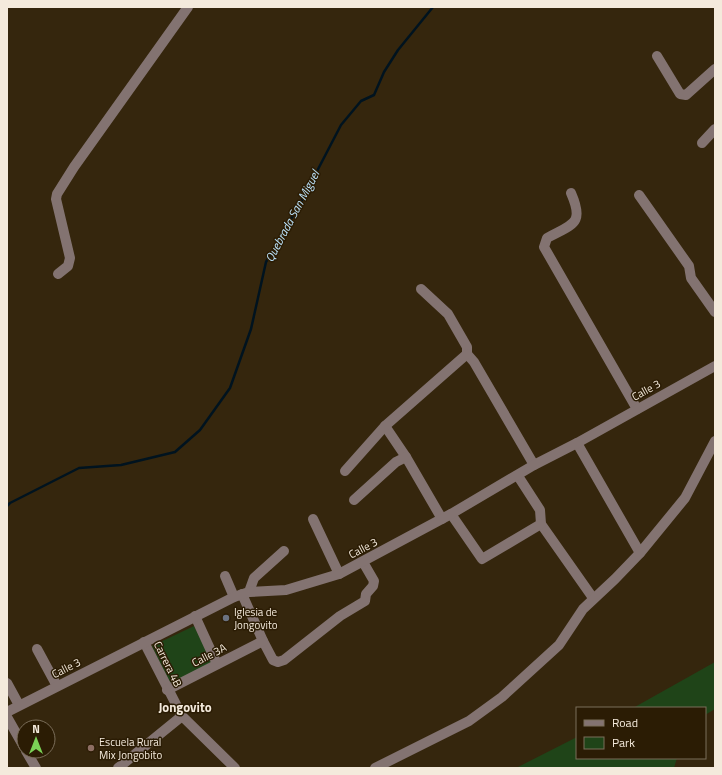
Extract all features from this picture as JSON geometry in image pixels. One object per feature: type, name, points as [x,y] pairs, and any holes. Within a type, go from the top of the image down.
[{"type":"street","points":[[58,274],[68,266],[70,258],[57,205],[57,194],[74,167],[188,7]]},
{"type":"street","points":[[656,56],[680,94],[683,96],[715,69]]},
{"type":"street","points":[[702,143],[715,129]]},
{"type":"street","points":[[571,193],[576,205],[578,216],[575,222],[547,238],[544,247],[638,409]]},
{"type":"street","points":[[639,195],[689,266],[692,278],[715,312]]},
{"type":"street","points":[[421,289],[448,314],[467,347],[467,354],[474,362],[534,465]]},
{"type":"street","points":[[345,471],[385,426],[467,354]]},
{"type":"street","name":"Calle 3","points":[[7,712],[195,616],[242,594],[286,590],[339,574],[447,516],[518,476],[534,465],[577,443],[715,366]]},
{"type":"street","points":[[385,426],[447,516],[482,558],[542,524]]},
{"type":"street","points":[[376,768],[469,721],[502,697],[559,645],[583,609],[640,553],[684,498],[715,441]]},
{"type":"street","points":[[577,443],[640,553]]},
{"type":"street","points":[[354,500],[396,462],[406,457]]},
{"type":"street","points":[[518,476],[540,510],[542,524],[593,598]]},
{"type":"street","points":[[313,519],[339,574]]},
{"type":"street","points":[[242,594],[254,578],[284,551]]},
{"type":"street","points":[[225,576],[242,594],[272,660],[278,662],[284,660],[340,616],[365,601],[366,594],[373,586],[374,581],[363,562]]},
{"type":"street","points":[[195,616],[217,664]]},
{"type":"street","name":"Calle 3A","points":[[167,690],[263,641]]},
{"type":"street","name":"Carrera 4B","points":[[144,642],[167,690],[182,716],[235,768]]},
{"type":"street","points":[[37,650],[58,686]]},
{"type":"street","points":[[7,684],[19,705]]},
{"type":"street","points":[[7,716],[16,732]]},
{"type":"street","points":[[118,768],[182,716]]},
{"type":"street","points":[[31,759],[36,768]]},
{"type":"green space","points":[[194,626],[213,663],[170,683],[152,646]]},
{"type":"green space","points":[[715,662],[715,709],[706,714],[706,707],[635,707]]},
{"type":"green space","points":[[576,738],[576,759],[677,759],[674,768],[516,768]]},
{"type":"waterway","name":"Quebrada San Miguel","points":[[7,506],[10,503],[79,468],[121,465],[175,452],[200,430],[230,388],[251,329],[266,262],[302,200],[341,125],[361,101],[374,95],[384,72],[398,50],[433,7]]},
{"type":"place","name":"Iglesia de Jongovito","points":[[226,618]]},
{"type":"place","name":"Escuela Rural Mix Jongobito","points":[[91,748]]},
{"type":"district","name":"Jongovito","points":[[185,707]]}]
